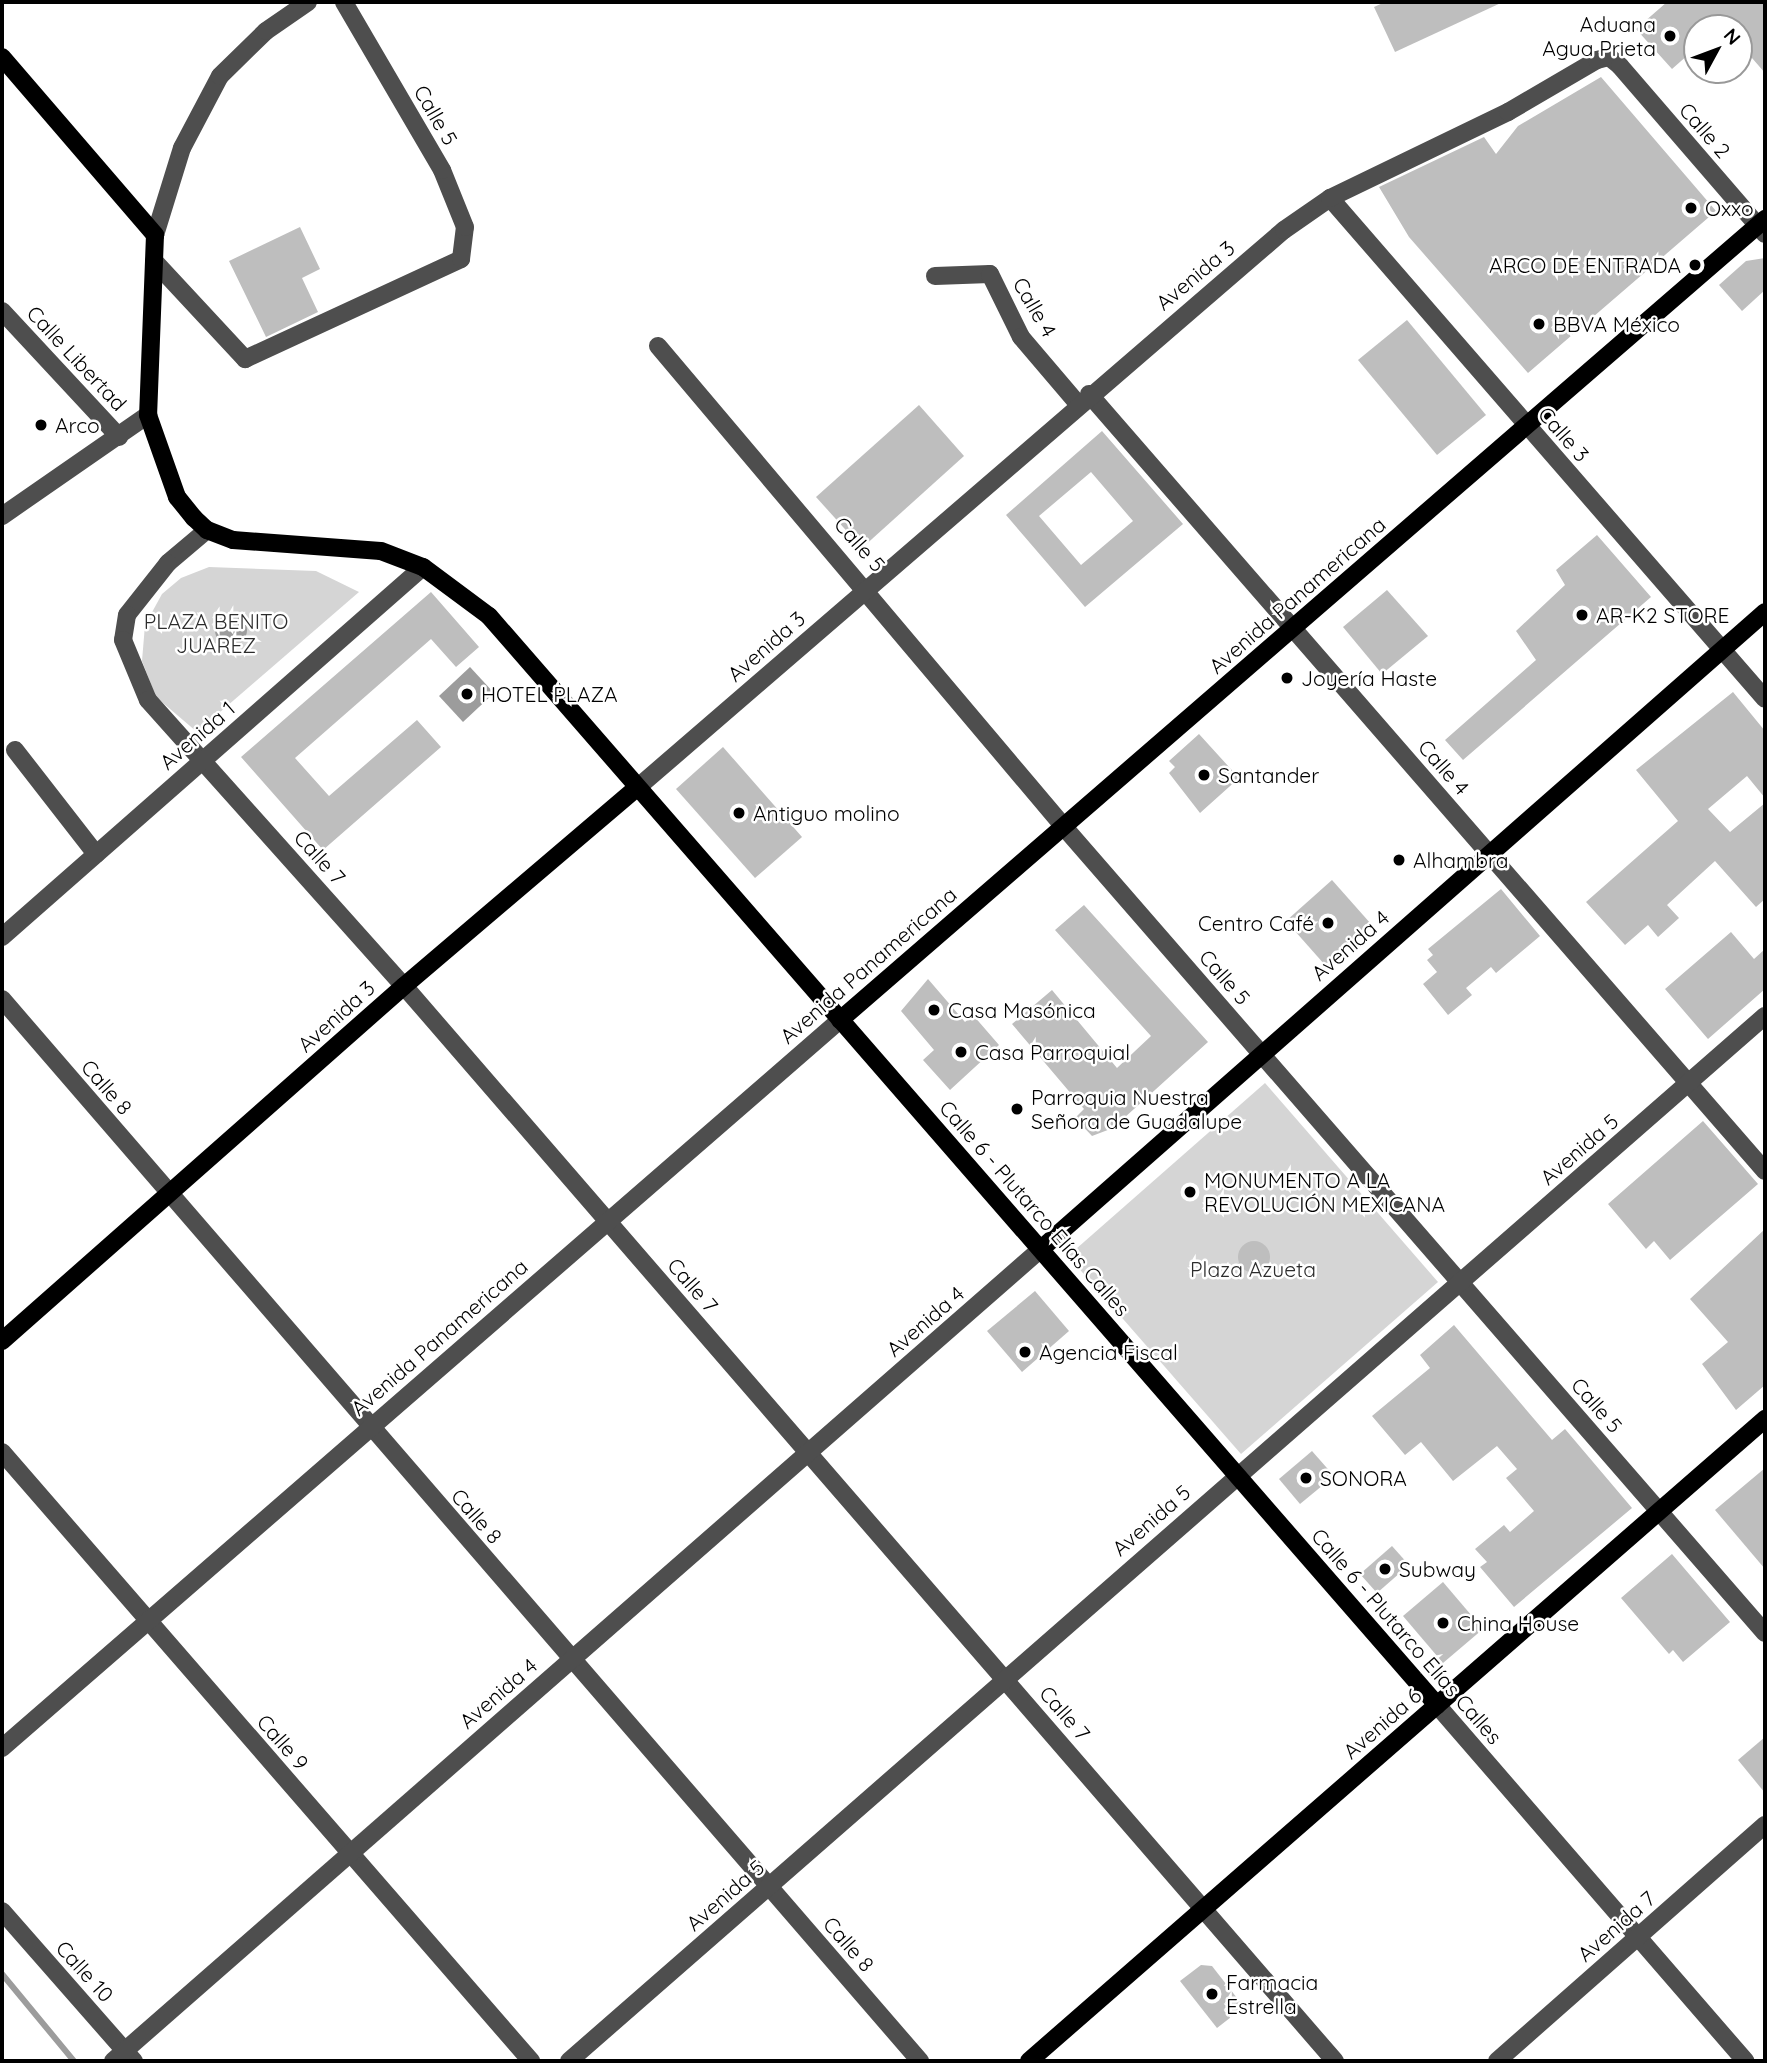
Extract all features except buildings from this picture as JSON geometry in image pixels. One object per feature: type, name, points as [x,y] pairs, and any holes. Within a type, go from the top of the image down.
[{"type":"main road","points":[[2,57],[155,235],[148,415],[177,497],[207,530]]},
{"type":"main road","name":"Avenida Panamericana","points":[[840,1020],[1527,426],[1763,226]]},
{"type":"main road","name":"Calle 6 - Plutarco Elías Calles","points":[[207,530],[233,540],[381,551],[423,567],[489,616],[1437,1705]]},
{"type":"main road","name":"Avenida 4","points":[[1041,1249],[1765,612]]},
{"type":"main road","name":"Avenida 3","points":[[2,1341],[404,986],[637,788]]},
{"type":"main road","name":"Avenida 6","points":[[1029,2061],[1765,1419]]},
{"type":"street","points":[[155,235],[182,148],[220,76],[266,31],[308,2]]},
{"type":"street","name":"Calle 5","points":[[154,261],[246,359],[461,259],[465,227],[442,170],[344,2]]},
{"type":"street","name":"Avenida 3","points":[[637,788],[1083,399],[1330,198],[1609,57]]},
{"type":"street","name":"Calle 2","points":[[1609,57],[1763,226]]},
{"type":"street","name":"Calle 3","points":[[1330,198],[1765,699]]},
{"type":"street","name":"Calle 4","points":[[935,276],[990,274],[1021,337],[1083,399],[1293,629],[1765,1171]]},
{"type":"street","name":"Calle Libertad","points":[[2,311],[119,436]]},
{"type":"street","name":"Calle 5","points":[[658,346],[868,588],[1064,827],[1765,1633]]},
{"type":"street","points":[[5,509],[148,415]]},
{"type":"street","name":"Calle 7","points":[[207,530],[142,590],[127,615],[123,640],[148,700],[404,986],[1335,2061]]},
{"type":"street","name":"Avenida 1","points":[[2,937],[423,567]]},
{"type":"street","points":[[15,750],[96,854]]},
{"type":"street","name":"Calle 8","points":[[2,999],[920,2061]]},
{"type":"street","name":"Avenida 5","points":[[569,2061],[1765,1016]]},
{"type":"street","name":"Avenida Panamericana","points":[[2,1748],[606,1220],[840,1020]]},
{"type":"street","name":"Avenida 4","points":[[122,2058],[350,1853],[1041,1249]]},
{"type":"street","name":"Calle 9","points":[[2,1452],[531,2061]]},
{"type":"street","name":"Calle 6 - Plutarco Elías Calles","points":[[1437,1705],[1745,2061]]},
{"type":"street","name":"Avenida 7","points":[[1497,2061],[1765,1825]]},
{"type":"street","name":"Calle 10","points":[[2,1911],[122,2058]]},
{"type":"green space","name":"PLAZA BENITO JUAREZ","points":[[209,567],[316,571],[359,592],[197,732],[156,697],[142,661],[145,625],[162,594],[181,578]]},
{"type":"green space","name":"Plaza Azueta","points":[[1265,1083],[1438,1282],[1241,1454],[1068,1256]]},
{"type":"shaded area","points":[[231,614],[242,619],[247,630],[242,641],[231,646],[220,641],[215,630],[220,619]]},
{"type":"shaded area","name":"HOTEL PLAZA","points":[[470,667],[494,693],[463,722],[439,696]]},
{"type":"waterway","points":[[2,1974],[74,2061]]},
{"type":"place","name":"Aduana Agua Prieta","points":[[1670,36]]},
{"type":"place","name":"Oxxo","points":[[1691,208]]},
{"type":"place","name":"ARCO DE ENTRADA","points":[[1695,265]]},
{"type":"place","name":"BBVA México","points":[[1539,324]]},
{"type":"place","name":"Arco","points":[[41,425]]},
{"type":"place","name":"AR-K2 STORE","points":[[1582,615]]},
{"type":"place","name":"Joyería Haste","points":[[1287,678]]},
{"type":"place","name":"HOTEL PLAZA","points":[[467,694]]},
{"type":"place","name":"Santander","points":[[1204,775]]},
{"type":"place","name":"Antiguo molino","points":[[739,813]]},
{"type":"place","name":"Alhambra","points":[[1399,860]]},
{"type":"place","name":"Centro Café","points":[[1328,923]]},
{"type":"place","name":"Casa Masónica","points":[[934,1010]]},
{"type":"place","name":"Casa Parroquial","points":[[961,1052]]},
{"type":"place","name":"Parroquia Nuestra Señora de Guadalupe","points":[[1017,1109]]},
{"type":"place","name":"MONUMENTO A LA REVOLUCIÓN MEXICANA","points":[[1190,1192]]},
{"type":"place","name":"Agencia Fiscal","points":[[1025,1352]]},
{"type":"place","name":"SONORA","points":[[1306,1478]]},
{"type":"place","name":"Subway","points":[[1385,1569]]},
{"type":"place","name":"China House","points":[[1443,1623]]},
{"type":"place","name":"Farmacia Estrella","points":[[1212,1994]]}]
